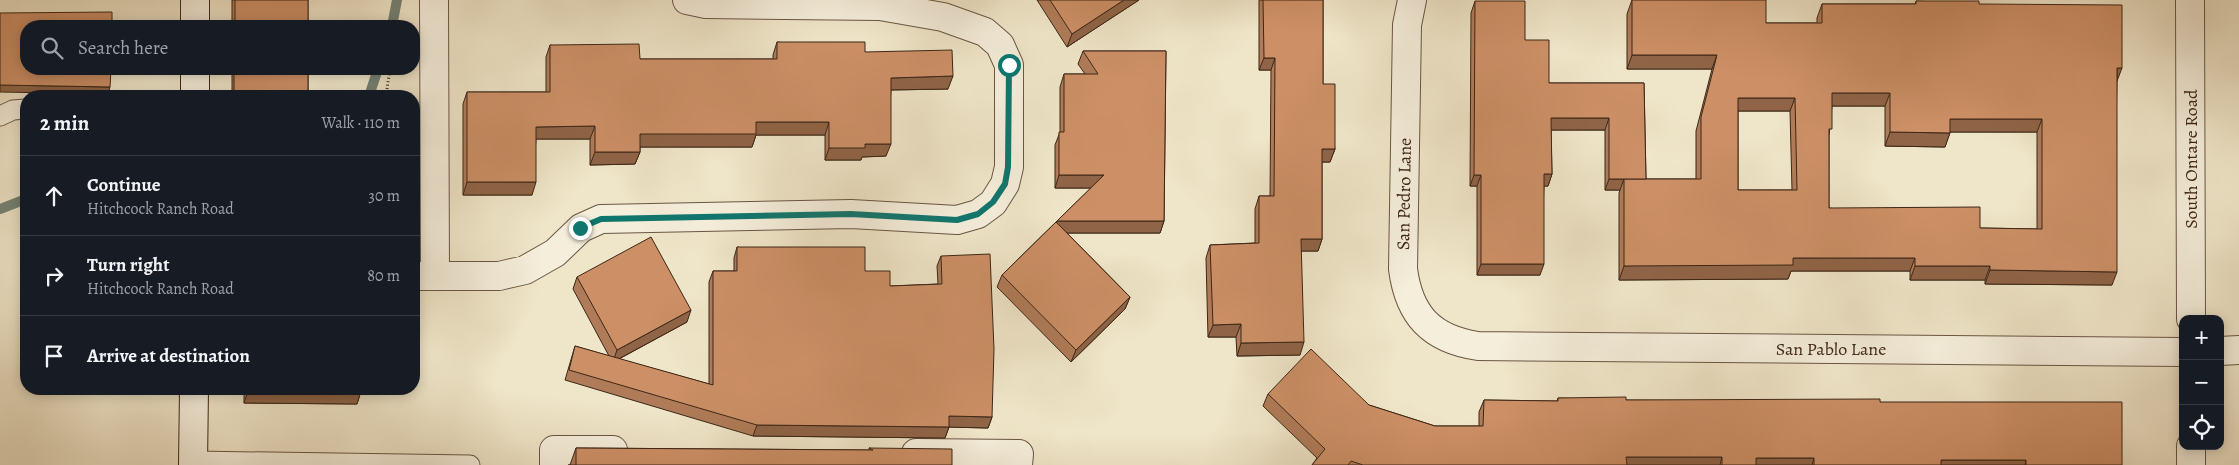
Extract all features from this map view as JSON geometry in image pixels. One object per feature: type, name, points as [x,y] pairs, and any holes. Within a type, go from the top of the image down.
[{"type":"street","points":[[195,0],[195,20]]},
{"type":"street","points":[[434,0],[424,276],[500,276],[525,270],[555,253],[580,228],[601,219],[851,214],[957,220],[978,214],[993,202],[1005,184],[1008,167],[1009,65],[1000,45],[986,32],[943,17],[880,6],[706,4],[687,0]]},
{"type":"street","name":"San Pedro Lane","points":[[1412,0],[1406,25],[1403,269],[1406,289],[1413,307],[1425,323],[1441,335],[1460,343],[1478,346]]},
{"type":"street","name":"South Ontare Road","points":[[2190,0],[2191,315]]},
{"type":"street","points":[[194,90],[195,75]]},
{"type":"street","name":"San Pablo Lane","points":[[1478,346],[2179,352]]},
{"type":"street","points":[[2224,351],[2239,350]]},
{"type":"street","points":[[193,463],[194,395]]},
{"type":"street","points":[[2191,450],[2192,465]]},
{"type":"street","points":[[554,458],[641,451]]},
{"type":"street","points":[[888,453],[1019,454],[1018,465]]},
{"type":"lane","points":[[0,116],[13,110],[20,109]]},
{"type":"lane","points":[[193,463],[470,465]]},
{"type":"path","points":[[387,90],[389,75]]},
{"type":"building","points":[[235,0],[308,0],[308,20],[235,20]]},
{"type":"building","points":[[1050,0],[1124,0],[1072,34]]},
{"type":"building","points":[[1263,0],[1323,0],[1323,84],[1335,84],[1335,149],[1322,149],[1322,239],[1301,239],[1304,342],[1241,343],[1241,324],[1213,325],[1210,245],[1259,243],[1259,196],[1274,196],[1275,58],[1264,58]]},
{"type":"building","points":[[1632,0],[1766,0],[1766,23],[1822,23],[1822,4],[1916,4],[1916,1],[1979,1],[1979,4],[2122,5],[2122,68],[2117,68],[2117,272],[1990,270],[1990,266],[1915,266],[1915,258],[1793,258],[1793,265],[1624,266],[1624,179],[1701,179],[1701,117],[1717,55],[1632,55]],"holes":[[[1832,93],[1890,93],[1890,132],[1950,133],[1950,119],[2042,119],[2042,229],[1980,228],[1980,207],[1829,208],[1829,129],[1832,129]],[[1738,98],[1795,98],[1797,190],[1738,190]]]},
{"type":"building","points":[[1475,1],[1525,1],[1525,40],[1549,40],[1549,83],[1644,83],[1646,179],[1609,179],[1609,118],[1551,118],[1552,174],[1544,174],[1544,264],[1481,264],[1481,175],[1474,175]]},
{"type":"building","points":[[112,12],[112,20],[20,20],[20,75],[111,75],[110,87],[0,85],[0,13]]},
{"type":"building","points":[[777,42],[865,42],[865,52],[952,50],[953,76],[891,78],[891,144],[865,144],[865,148],[829,148],[829,122],[756,122],[756,134],[640,134],[640,152],[595,152],[595,126],[536,127],[536,182],[467,182],[467,92],[550,92],[550,45],[639,44],[640,59],[777,59]]},
{"type":"building","points":[[1083,51],[1166,51],[1164,221],[1057,221],[1104,175],[1059,175],[1059,132],[1064,132],[1064,74],[1098,74]]},
{"type":"building","points":[[234,75],[308,75],[308,90],[234,90]]},
{"type":"building","points":[[1056,222],[1130,297],[1076,350],[1002,275]]},
{"type":"building","points":[[651,237],[691,310],[617,350],[577,277]]},
{"type":"building","points":[[737,247],[865,247],[865,271],[890,271],[890,286],[942,284],[941,256],[990,254],[994,349],[992,417],[949,416],[949,427],[757,425],[569,370],[575,346],[713,385],[713,271],[737,271]]},
{"type":"building","points":[[1311,349],[1369,405],[1435,426],[1483,426],[1484,400],[1558,401],[1558,398],[1626,397],[1626,400],[1880,399],[1880,402],[2122,402],[2122,465],[2026,465],[2026,460],[1941,460],[1941,465],[1814,465],[1814,458],[1756,458],[1756,465],[1722,465],[1722,457],[1626,457],[1627,465],[1363,465],[1351,461],[1348,465],[1312,465],[1325,449],[1268,394]]},
{"type":"building","points":[[576,448],[952,449],[952,465],[576,465]]},
{"type":"waterway","points":[[393,20],[397,0]]},
{"type":"waterway","points":[[371,90],[376,75]]},
{"type":"waterway","points":[[0,209],[20,201]]},
{"type":"route","points":[[580,228],[601,219],[851,214],[957,220],[978,214],[993,202],[1005,184],[1008,167],[1009,65]]}]
